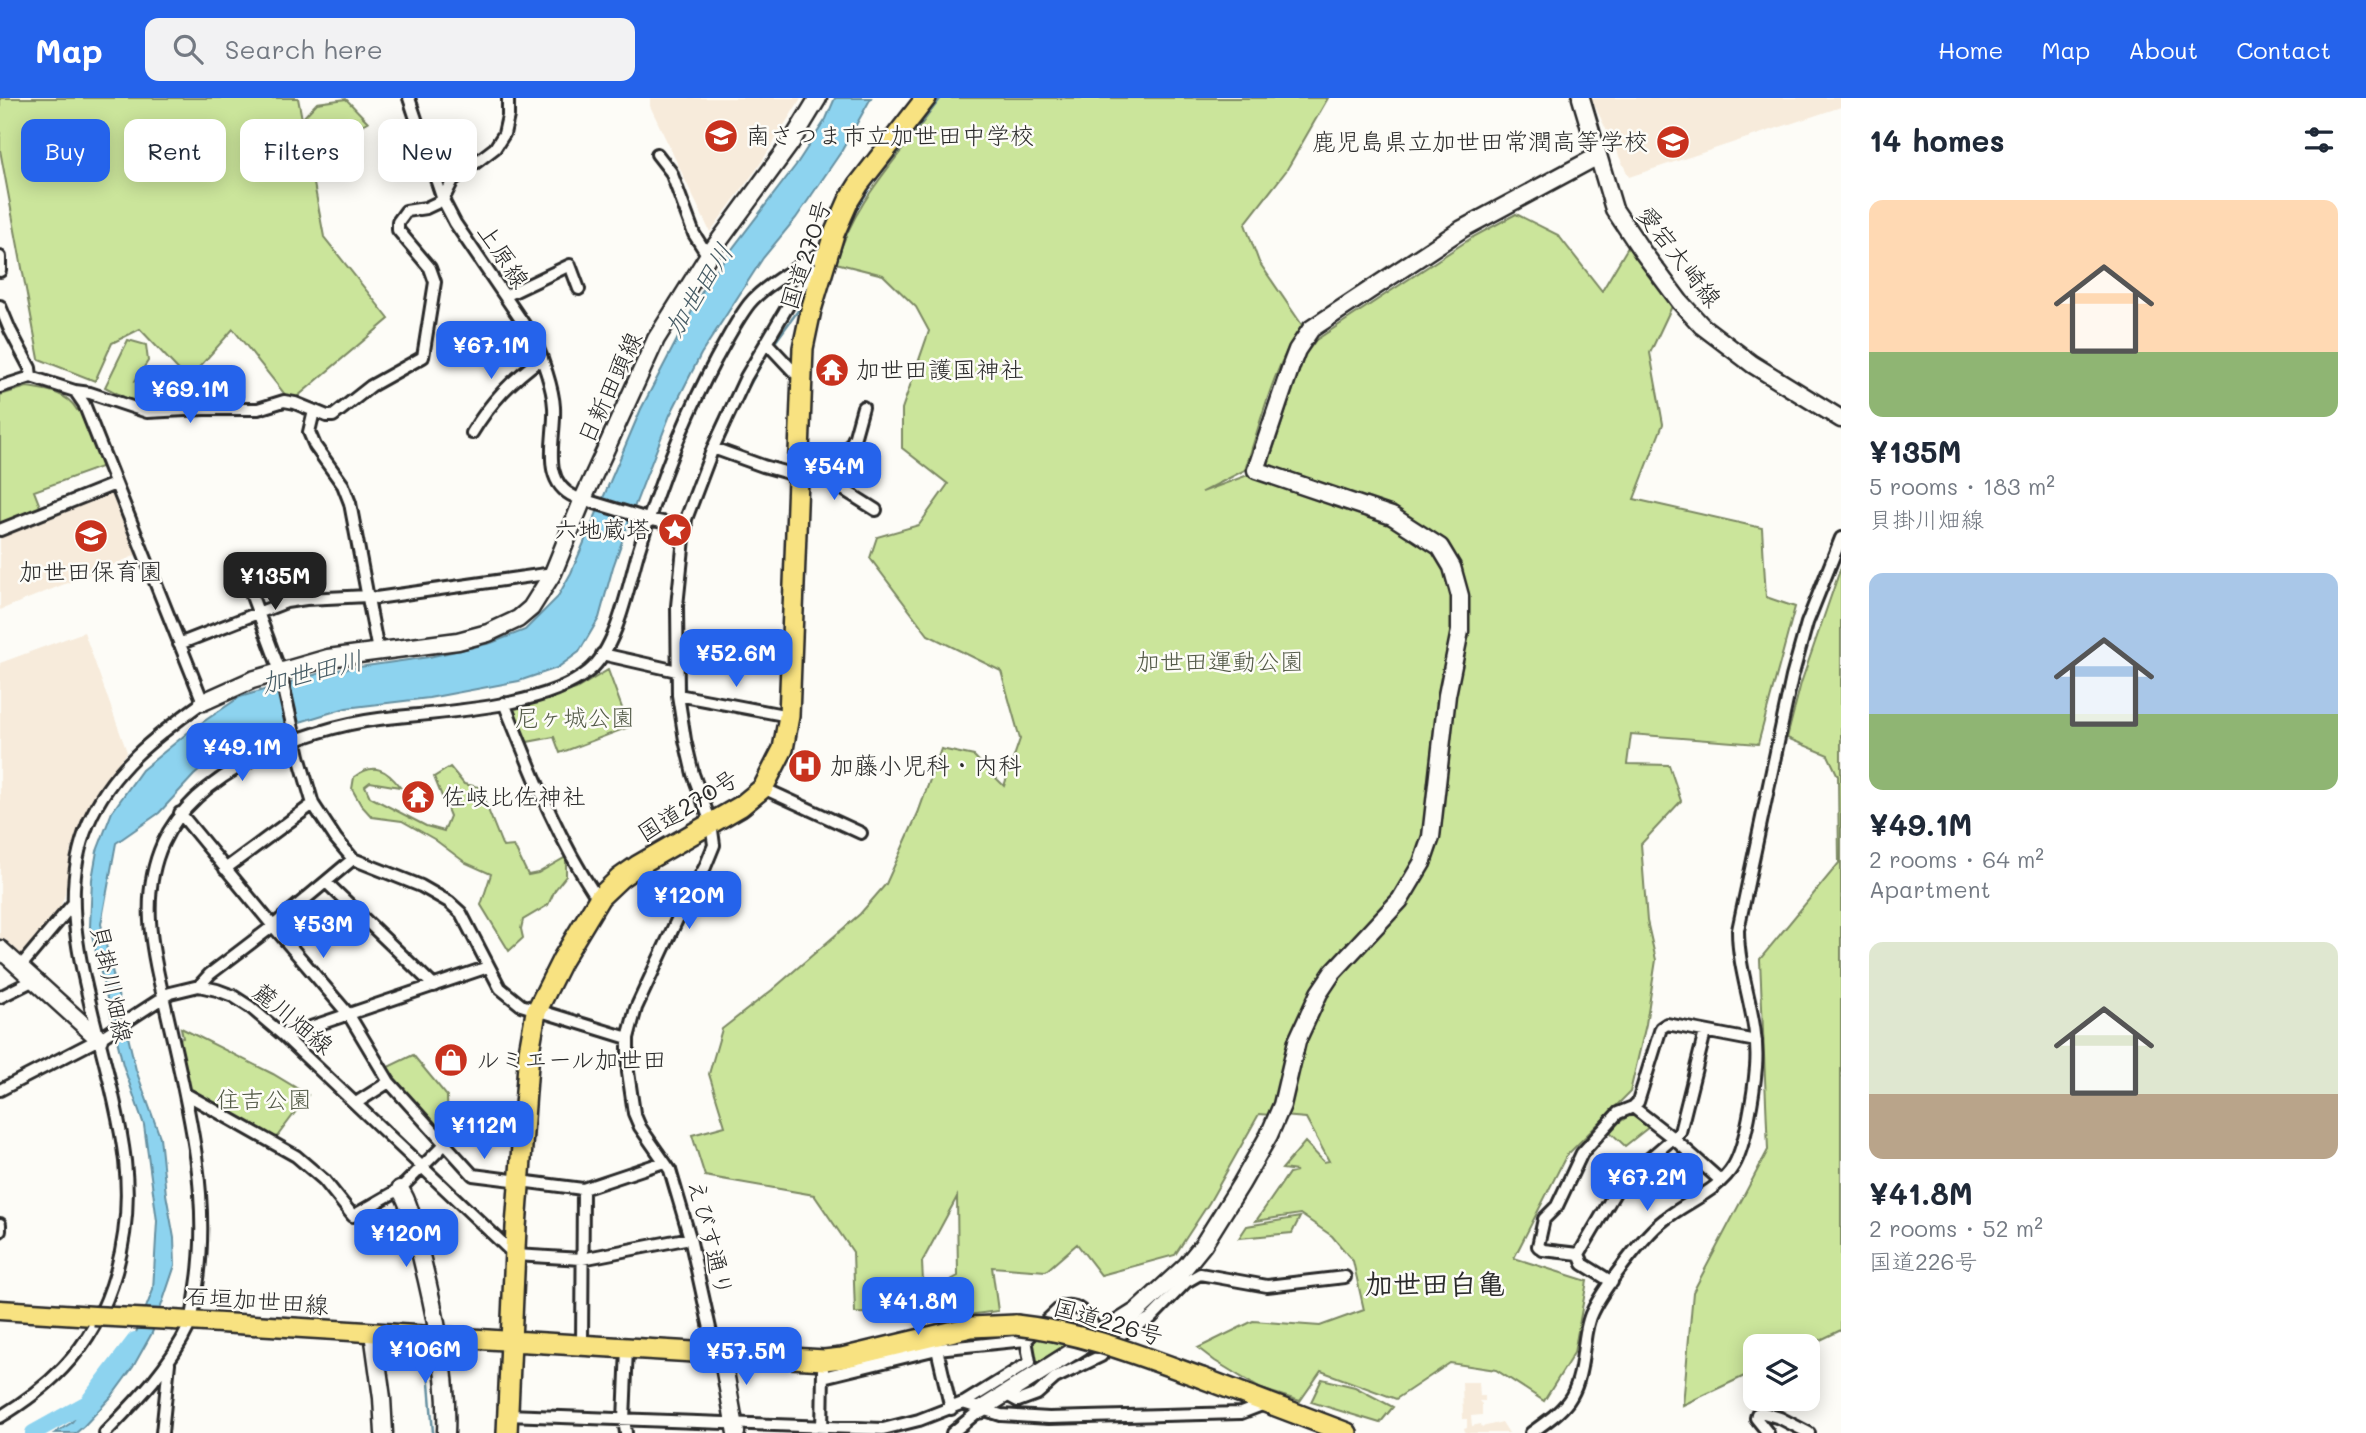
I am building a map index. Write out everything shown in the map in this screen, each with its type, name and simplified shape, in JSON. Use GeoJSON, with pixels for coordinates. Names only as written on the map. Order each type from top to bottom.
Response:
{"type":"FeatureCollection","features":[{"type":"Feature","properties":{"kind":"highway","name":"国道270号"},"geometry":{"type":"LineString","coordinates":[[507,1424],[529,1051],[536,1012],[580,928],[600,897],[637,866],[741,806],[763,788],[783,749],[789,716],[803,348],[811,310],[841,216],[859,184],[926,98]]}},
{"type":"Feature","properties":{"kind":"highway","name":"国道226号"},"geometry":{"type":"LineString","coordinates":[[512,1340],[722,1355],[823,1368],[971,1327],[1021,1332],[1046,1328],[1079,1335],[1347,1433]]}},
{"type":"Feature","properties":{"kind":"main road","name":"石垣加世田線"},"geometry":{"type":"LineString","coordinates":[[0,1310],[512,1340]]}},
{"type":"Feature","properties":{"kind":"street","name":"上原線"},"geometry":{"type":"LineString","coordinates":[[409,98],[443,200],[455,223],[534,339],[542,358],[555,408],[551,453],[554,471],[566,493],[587,497]]}},
{"type":"Feature","properties":{"kind":"street"},"geometry":{"type":"LineString","coordinates":[[0,387],[31,377],[147,412],[258,409],[284,401],[333,416],[371,386],[423,357],[435,282],[430,268],[397,226],[406,211],[426,208],[443,200],[453,180],[495,148],[504,134],[508,98]]}},
{"type":"Feature","properties":{"kind":"street","name":"日新田頭線"},"geometry":{"type":"LineString","coordinates":[[587,497],[646,359],[708,256],[807,120],[818,98]]}},
{"type":"Feature","properties":{"kind":"street","name":"愛宕大崎線"},"geometry":{"type":"LineString","coordinates":[[1581,98],[1614,209],[1642,251],[1688,310],[1702,326],[1752,364],[1841,419]]}},
{"type":"Feature","properties":{"kind":"street"},"geometry":{"type":"LineString","coordinates":[[657,154],[671,172],[694,234],[708,256]]}},
{"type":"Feature","properties":{"kind":"street"},"geometry":{"type":"LineString","coordinates":[[951,1433],[979,1410],[1100,1335],[1155,1296],[1203,1245],[1269,1135],[1282,1105],[1297,1041],[1319,993],[1332,971],[1389,915],[1400,900],[1422,863],[1431,837],[1447,695],[1460,631],[1461,612],[1456,579],[1440,547],[1392,516],[1256,470],[1297,351],[1311,329],[1461,229],[1598,156]]}},
{"type":"Feature","properties":{"kind":"street"},"geometry":{"type":"LineString","coordinates":[[711,823],[690,763],[678,695],[677,607],[686,519],[713,448],[746,377],[813,271],[829,254]]}},
{"type":"Feature","properties":{"kind":"street"},"geometry":{"type":"LineString","coordinates":[[162,1433],[169,1363],[201,1255],[202,1231],[198,1174],[186,1094],[160,998],[149,926],[150,889],[164,839],[180,813],[200,794],[231,771],[295,738],[373,720],[466,710],[503,703],[558,688],[578,679],[593,668],[617,621],[646,518],[691,405],[725,342],[751,302],[780,279],[829,254]]}},
{"type":"Feature","properties":{"kind":"street"},"geometry":{"type":"LineString","coordinates":[[0,257],[0,271]]}},
{"type":"Feature","properties":{"kind":"street"},"geometry":{"type":"LineString","coordinates":[[505,296],[570,265],[579,289]]}},
{"type":"Feature","properties":{"kind":"street"},"geometry":{"type":"LineString","coordinates":[[0,306],[30,368],[31,377]]}},
{"type":"Feature","properties":{"kind":"street"},"geometry":{"type":"LineString","coordinates":[[766,342],[802,377]]}},
{"type":"Feature","properties":{"kind":"street"},"geometry":{"type":"LineString","coordinates":[[472,433],[488,406],[526,369],[542,358]]}},
{"type":"Feature","properties":{"kind":"street"},"geometry":{"type":"LineString","coordinates":[[75,391],[84,404],[203,702]]}},
{"type":"Feature","properties":{"kind":"street"},"geometry":{"type":"LineString","coordinates":[[833,483],[855,436],[863,407]]}},
{"type":"Feature","properties":{"kind":"street"},"geometry":{"type":"LineString","coordinates":[[314,411],[309,432],[347,494],[378,651]]}},
{"type":"Feature","properties":{"kind":"street"},"geometry":{"type":"LineString","coordinates":[[713,448],[763,466],[820,477],[876,510]]}},
{"type":"Feature","properties":{"kind":"street"},"geometry":{"type":"LineString","coordinates":[[0,530],[115,484]]}},
{"type":"Feature","properties":{"kind":"street"},"geometry":{"type":"LineString","coordinates":[[587,497],[646,518],[685,527]]}},
{"type":"Feature","properties":{"kind":"street","name":"貝掛川畑線"},"geometry":{"type":"LineString","coordinates":[[0,1417],[28,1399],[63,1368],[80,1347],[114,1280],[126,1219],[120,1130],[102,1037],[76,947],[72,905],[79,851],[99,801],[134,756],[203,702],[328,658],[458,641],[503,627],[517,619],[531,608],[553,573],[587,497]]}},
{"type":"Feature","properties":{"kind":"street"},"geometry":{"type":"LineString","coordinates":[[1531,1433],[1567,1404],[1577,1388],[1591,1313],[1612,1282],[1660,1222],[1715,1188],[1734,1164],[1741,1147],[1753,1090],[1756,1041],[1740,960],[1738,930],[1792,677],[1807,623],[1841,538]]}},
{"type":"Feature","properties":{"kind":"street"},"geometry":{"type":"LineString","coordinates":[[240,564],[280,673],[313,804],[325,825],[353,859],[421,886],[449,902],[461,913],[500,988],[520,1006],[628,1038]]}},
{"type":"Feature","properties":{"kind":"street"},"geometry":{"type":"LineString","coordinates":[[179,644],[286,602],[368,596],[376,598],[553,573]]}},
{"type":"Feature","properties":{"kind":"street"},"geometry":{"type":"LineString","coordinates":[[602,654],[677,671]]}},
{"type":"Feature","properties":{"kind":"street"},"geometry":{"type":"LineString","coordinates":[[678,695],[789,716]]}},
{"type":"Feature","properties":{"kind":"street"},"geometry":{"type":"LineString","coordinates":[[503,703],[548,812],[572,858],[594,893],[600,897]]}},
{"type":"Feature","properties":{"kind":"street"},"geometry":{"type":"LineString","coordinates":[[763,788],[861,833]]}},
{"type":"Feature","properties":{"kind":"street"},"geometry":{"type":"LineString","coordinates":[[225,869],[313,804]]}},
{"type":"Feature","properties":{"kind":"street"},"geometry":{"type":"LineString","coordinates":[[180,813],[349,1015],[389,1082],[473,1175],[583,1189],[664,1161]]}},
{"type":"Feature","properties":{"kind":"street","name":"えびす通り"},"geometry":{"type":"LineString","coordinates":[[711,823],[714,845],[636,1008],[628,1038],[628,1072],[634,1113],[640,1127],[670,1170],[675,1185],[690,1238],[713,1342],[722,1355]]}},
{"type":"Feature","properties":{"kind":"street"},"geometry":{"type":"LineString","coordinates":[[0,1090],[102,1037],[160,998],[199,985],[353,859]]}},
{"type":"Feature","properties":{"kind":"street"},"geometry":{"type":"LineString","coordinates":[[326,882],[434,986]]}},
{"type":"Feature","properties":{"kind":"street"},"geometry":{"type":"LineString","coordinates":[[20,967],[72,905]]}},
{"type":"Feature","properties":{"kind":"street"},"geometry":{"type":"LineString","coordinates":[[0,949],[102,1037]]}},
{"type":"Feature","properties":{"kind":"street"},"geometry":{"type":"LineString","coordinates":[[284,1036],[488,967]]}},
{"type":"Feature","properties":{"kind":"street"},"geometry":{"type":"LineString","coordinates":[[0,997],[34,979]]}},
{"type":"Feature","properties":{"kind":"street","name":"麓川畑線"},"geometry":{"type":"LineString","coordinates":[[199,985],[233,996],[284,1036],[515,1255]]}},
{"type":"Feature","properties":{"kind":"street"},"geometry":{"type":"LineString","coordinates":[[1579,1254],[1544,1250],[1538,1246],[1545,1219],[1557,1206],[1582,1153],[1618,1112],[1633,1107],[1638,1102],[1661,1028],[1667,1024],[1756,1041]]}},
{"type":"Feature","properties":{"kind":"street"},"geometry":{"type":"LineString","coordinates":[[1579,1254],[1620,1184],[1680,1132],[1705,1032]]}},
{"type":"Feature","properties":{"kind":"street"},"geometry":{"type":"LineString","coordinates":[[356,1103],[389,1082]]}},
{"type":"Feature","properties":{"kind":"street"},"geometry":{"type":"LineString","coordinates":[[186,1094],[296,1156],[324,1180],[353,1216],[400,1189],[445,1144]]}},
{"type":"Feature","properties":{"kind":"street"},"geometry":{"type":"LineString","coordinates":[[1633,1107],[1721,1181]]}},
{"type":"Feature","properties":{"kind":"street"},"geometry":{"type":"LineString","coordinates":[[400,1189],[408,1204],[421,1256],[444,1393],[446,1433]]}},
{"type":"Feature","properties":{"kind":"street"},"geometry":{"type":"LineString","coordinates":[[582,1345],[583,1189]]}},
{"type":"Feature","properties":{"kind":"street"},"geometry":{"type":"LineString","coordinates":[[0,1224],[0,1231]]}},
{"type":"Feature","properties":{"kind":"street"},"geometry":{"type":"LineString","coordinates":[[515,1255],[582,1259],[690,1238]]}},
{"type":"Feature","properties":{"kind":"street"},"geometry":{"type":"LineString","coordinates":[[1579,1254],[1583,1264],[1612,1282]]}},
{"type":"Feature","properties":{"kind":"street"},"geometry":{"type":"LineString","coordinates":[[1005,1394],[1018,1401],[1037,1394],[1055,1378],[1101,1356],[1119,1335],[1151,1318],[1186,1283],[1200,1275],[1267,1286],[1345,1276]]}},
{"type":"Feature","properties":{"kind":"street"},"geometry":{"type":"LineString","coordinates":[[822,1430],[823,1368],[1021,1332],[1068,1305],[1082,1309],[1100,1335]]}},
{"type":"Feature","properties":{"kind":"street"},"geometry":{"type":"LineString","coordinates":[[507,1424],[624,1420],[735,1429],[882,1431],[957,1406],[1030,1362],[1021,1332]]}},
{"type":"Feature","properties":{"kind":"street"},"geometry":{"type":"LineString","coordinates":[[376,1333],[384,1433]]}},
{"type":"Feature","properties":{"kind":"street"},"geometry":{"type":"LineString","coordinates":[[626,1433],[624,1420],[627,1348]]}},
{"type":"Feature","properties":{"kind":"street"},"geometry":{"type":"LineString","coordinates":[[937,1349],[957,1406]]}},
{"type":"Feature","properties":{"kind":"street"},"geometry":{"type":"LineString","coordinates":[[722,1355],[735,1429]]}},
{"type":"Feature","properties":{"kind":"street"},"geometry":{"type":"LineString","coordinates":[[105,1433],[169,1363]]}},
{"type":"Feature","properties":{"kind":"street"},"geometry":{"type":"LineString","coordinates":[[957,1406],[1001,1415],[1049,1418],[1241,1413],[1266,1403]]}},
{"type":"Feature","properties":{"kind":"street"},"geometry":{"type":"LineString","coordinates":[[1768,1433],[1756,1418],[1761,1412],[1780,1418],[1809,1433]]}},
{"type":"Feature","properties":{"kind":"shaded area","name":"南さつま市立加世田中学校"},"geometry":{"type":"Polygon","coordinates":[[[650,98],[801,98],[759,166],[710,232],[650,106],[650,98]]]}},
{"type":"Feature","properties":{"kind":"shaded area","name":"鹿児島県立加世田常潤高等学校"},"geometry":{"type":"Polygon","coordinates":[[[1591,98],[1841,98],[1841,107],[1629,177],[1591,98]]]}},
{"type":"Feature","properties":{"kind":"shaded area"},"geometry":{"type":"Polygon","coordinates":[[[109,493],[114,494],[137,555],[0,610],[0,535],[109,493]]]}},
{"type":"Feature","properties":{"kind":"shaded area"},"geometry":{"type":"Polygon","coordinates":[[[84,632],[127,752],[105,780],[81,824],[71,849],[65,894],[60,908],[21,956],[15,955],[0,942],[0,663],[84,632]]]}},
{"type":"Feature","properties":{"kind":"shaded area"},"geometry":{"type":"Polygon","coordinates":[[[1462,1382],[1479,1382],[1480,1396],[1485,1396],[1485,1401],[1479,1401],[1482,1404],[1482,1415],[1471,1416],[1472,1426],[1481,1424],[1482,1427],[1502,1422],[1509,1433],[1466,1433],[1462,1382]]]}},
{"type":"Feature","properties":{"kind":"green space"},"geometry":{"type":"Polygon","coordinates":[[[0,98],[298,98],[302,119],[240,119],[240,182],[314,182],[324,237],[389,319],[291,402],[233,329],[188,380],[140,329],[112,343],[95,381],[39,359],[0,150],[0,98]]]}},
{"type":"Feature","properties":{"kind":"green space","name":"加世田運動公園"},"geometry":{"type":"Polygon","coordinates":[[[940,98],[1328,98],[1286,171],[1245,224],[1259,262],[1302,325],[1275,377],[1245,470],[1202,492],[1267,468],[1304,356],[1316,340],[1473,237],[1516,214],[1558,235],[1602,291],[1631,242],[1674,302],[1650,353],[1663,424],[1634,499],[1762,528],[1766,597],[1795,607],[1758,744],[1631,734],[1627,764],[1669,765],[1681,801],[1641,844],[1647,921],[1656,960],[1646,1024],[1630,1092],[1566,1156],[1514,1258],[1587,1281],[1574,1353],[1544,1401],[1496,1370],[1450,1363],[1396,1399],[1321,1371],[1300,1401],[1261,1389],[1198,1348],[1253,1321],[1320,1326],[1364,1310],[1353,1261],[1332,1236],[1300,1214],[1256,1221],[1289,1173],[1297,1171],[1282,1169],[1305,1142],[1324,1162],[1329,1161],[1306,1118],[1259,1114],[1209,1203],[1175,1255],[1101,1275],[1077,1244],[1046,1271],[992,1267],[998,1311],[952,1317],[949,1281],[958,1276],[957,1197],[922,1262],[924,1301],[920,1314],[855,1313],[853,1252],[814,1195],[705,1176],[692,1135],[725,1126],[709,1074],[722,1029],[860,914],[886,884],[918,813],[941,749],[974,756],[1004,786],[1020,739],[1001,671],[928,635],[870,558],[877,537],[919,525],[948,484],[902,448],[902,409],[929,331],[916,307],[883,275],[836,263],[855,217],[868,196],[940,98]]]}},
{"type":"Feature","properties":{"kind":"green space"},"geometry":{"type":"Polygon","coordinates":[[[346,99],[368,122],[364,124],[364,119],[302,119],[317,103],[346,99]]]}},
{"type":"Feature","properties":{"kind":"green space"},"geometry":{"type":"Polygon","coordinates":[[[128,340],[146,345],[148,361],[135,381],[161,403],[137,404],[105,387],[128,340]]]}},
{"type":"Feature","properties":{"kind":"green space"},"geometry":{"type":"Polygon","coordinates":[[[27,387],[55,393],[68,399],[77,410],[81,409],[104,466],[34,491],[41,509],[0,525],[0,395],[27,387]]]}},
{"type":"Feature","properties":{"kind":"green space"},"geometry":{"type":"Polygon","coordinates":[[[1841,567],[1841,1330],[1820,1340],[1820,1334],[1743,1334],[1743,1377],[1683,1405],[1693,1292],[1768,1150],[1760,959],[1839,863],[1838,776],[1828,755],[1787,738],[1801,683],[1841,567]]]}},
{"type":"Feature","properties":{"kind":"green space","name":"尼ヶ城公園"},"geometry":{"type":"Polygon","coordinates":[[[608,670],[629,727],[560,753],[554,737],[527,742],[512,706],[576,689],[608,670]]]}},
{"type":"Feature","properties":{"kind":"green space"},"geometry":{"type":"Polygon","coordinates":[[[450,767],[464,784],[479,787],[503,847],[514,846],[528,875],[538,873],[566,857],[566,876],[548,905],[523,920],[523,938],[509,951],[481,905],[491,874],[466,863],[434,839],[402,821],[372,817],[352,789],[354,777],[361,772],[374,769],[385,772],[400,787],[370,782],[365,786],[370,797],[426,826],[444,831],[450,816],[434,777],[450,767]]]}},
{"type":"Feature","properties":{"kind":"green space","name":"住吉公園"},"geometry":{"type":"Polygon","coordinates":[[[181,1028],[273,1074],[308,1095],[276,1138],[190,1090],[177,1039],[183,1038],[181,1028]]]}},
{"type":"Feature","properties":{"kind":"green space"},"geometry":{"type":"Polygon","coordinates":[[[413,1055],[447,1096],[448,1131],[443,1134],[386,1068],[413,1055]]]}},
{"type":"Feature","properties":{"kind":"green space"},"geometry":{"type":"Polygon","coordinates":[[[1633,1113],[1649,1127],[1625,1146],[1608,1130],[1633,1113]]]}},
{"type":"Feature","properties":{"kind":"green space"},"geometry":{"type":"Polygon","coordinates":[[[1300,1217],[1292,1233],[1239,1238],[1247,1226],[1300,1217]]]}},
{"type":"Feature","properties":{"kind":"green space"},"geometry":{"type":"Polygon","coordinates":[[[1039,1337],[1068,1343],[1037,1363],[1032,1344],[1039,1337]]]}},
{"type":"Feature","properties":{"kind":"green space"},"geometry":{"type":"Polygon","coordinates":[[[1322,1379],[1355,1387],[1393,1407],[1380,1423],[1311,1402],[1322,1379]]]}},
{"type":"Feature","properties":{"kind":"water"},"geometry":{"type":"Polygon","coordinates":[[[835,98],[871,98],[841,152],[796,218],[763,258],[701,354],[670,415],[635,505],[613,567],[599,618],[579,652],[557,668],[519,681],[429,698],[346,708],[270,731],[225,749],[194,775],[159,813],[116,843],[101,924],[136,1070],[160,1137],[174,1238],[175,1265],[152,1333],[133,1367],[111,1397],[76,1433],[55,1433],[71,1423],[116,1369],[135,1335],[153,1290],[157,1221],[144,1125],[123,1065],[90,927],[92,879],[97,851],[112,812],[142,770],[191,730],[240,697],[324,672],[429,657],[491,643],[525,630],[557,598],[571,573],[641,409],[707,282],[796,165],[826,119],[835,98]]]}},
{"type":"Feature","properties":{"kind":"waterway"},"geometry":{"type":"LineString","coordinates":[[853,215],[872,184],[941,98]]}},
{"type":"Feature","properties":{"kind":"waterway"},"geometry":{"type":"LineString","coordinates":[[776,341],[805,301]]}},
{"type":"Feature","properties":{"kind":"waterway"},"geometry":{"type":"LineString","coordinates":[[743,397],[767,354]]}},
{"type":"Feature","properties":{"kind":"waterway"},"geometry":{"type":"LineString","coordinates":[[722,444],[740,403]]}},
{"type":"Feature","properties":{"kind":"waterway"},"geometry":{"type":"LineString","coordinates":[[708,476],[716,457]]}},
{"type":"Feature","properties":{"kind":"waterway"},"geometry":{"type":"LineString","coordinates":[[683,644],[685,689]]}},
{"type":"Feature","properties":{"kind":"waterway"},"geometry":{"type":"LineString","coordinates":[[686,705],[693,753]]}},
{"type":"Feature","properties":{"kind":"waterway"},"geometry":{"type":"LineString","coordinates":[[696,763],[708,800]]}},
{"type":"Feature","properties":{"kind":"waterway"},"geometry":{"type":"LineString","coordinates":[[651,988],[710,868]]}},
{"type":"Feature","properties":{"kind":"waterway"},"geometry":{"type":"LineString","coordinates":[[633,1057],[634,1081]]}},
{"type":"Feature","properties":{"kind":"waterway"},"geometry":{"type":"LineString","coordinates":[[638,1105],[640,1115],[648,1128]]}},
{"type":"Feature","properties":{"kind":"waterway","name":"加世田川"},"geometry":{"type":"LineString","coordinates":[[33,1433],[87,1403],[135,1340]]}},
{"type":"Feature","properties":{"kind":"waterway"},"geometry":{"type":"LineString","coordinates":[[424,1348],[433,1433]]}},
{"type":"Feature","properties":{"kind":"place","name":"南さつま市立加世田中学校"},"geometry":{"type":"Point","coordinates":[721,136]}},
{"type":"Feature","properties":{"kind":"place","name":"鹿児島県立加世田常潤高等学校"},"geometry":{"type":"Point","coordinates":[1673,142]}},
{"type":"Feature","properties":{"kind":"place","name":"加世田護国神社"},"geometry":{"type":"Point","coordinates":[832,370]}},
{"type":"Feature","properties":{"kind":"place","name":"六地蔵塔"},"geometry":{"type":"Point","coordinates":[675,530]}},
{"type":"Feature","properties":{"kind":"place","name":"加世田保育園"},"geometry":{"type":"Point","coordinates":[91,536]}},
{"type":"Feature","properties":{"kind":"place","name":"加藤小児科・内科"},"geometry":{"type":"Point","coordinates":[805,766]}},
{"type":"Feature","properties":{"kind":"place","name":"佐岐比佐神社"},"geometry":{"type":"Point","coordinates":[418,797]}},
{"type":"Feature","properties":{"kind":"place","name":"ルミエール加世田"},"geometry":{"type":"Point","coordinates":[451,1060]}},
{"type":"Feature","properties":{"kind":"district","name":"加世田白亀"},"geometry":{"type":"Point","coordinates":[1435,1284]}}]}
